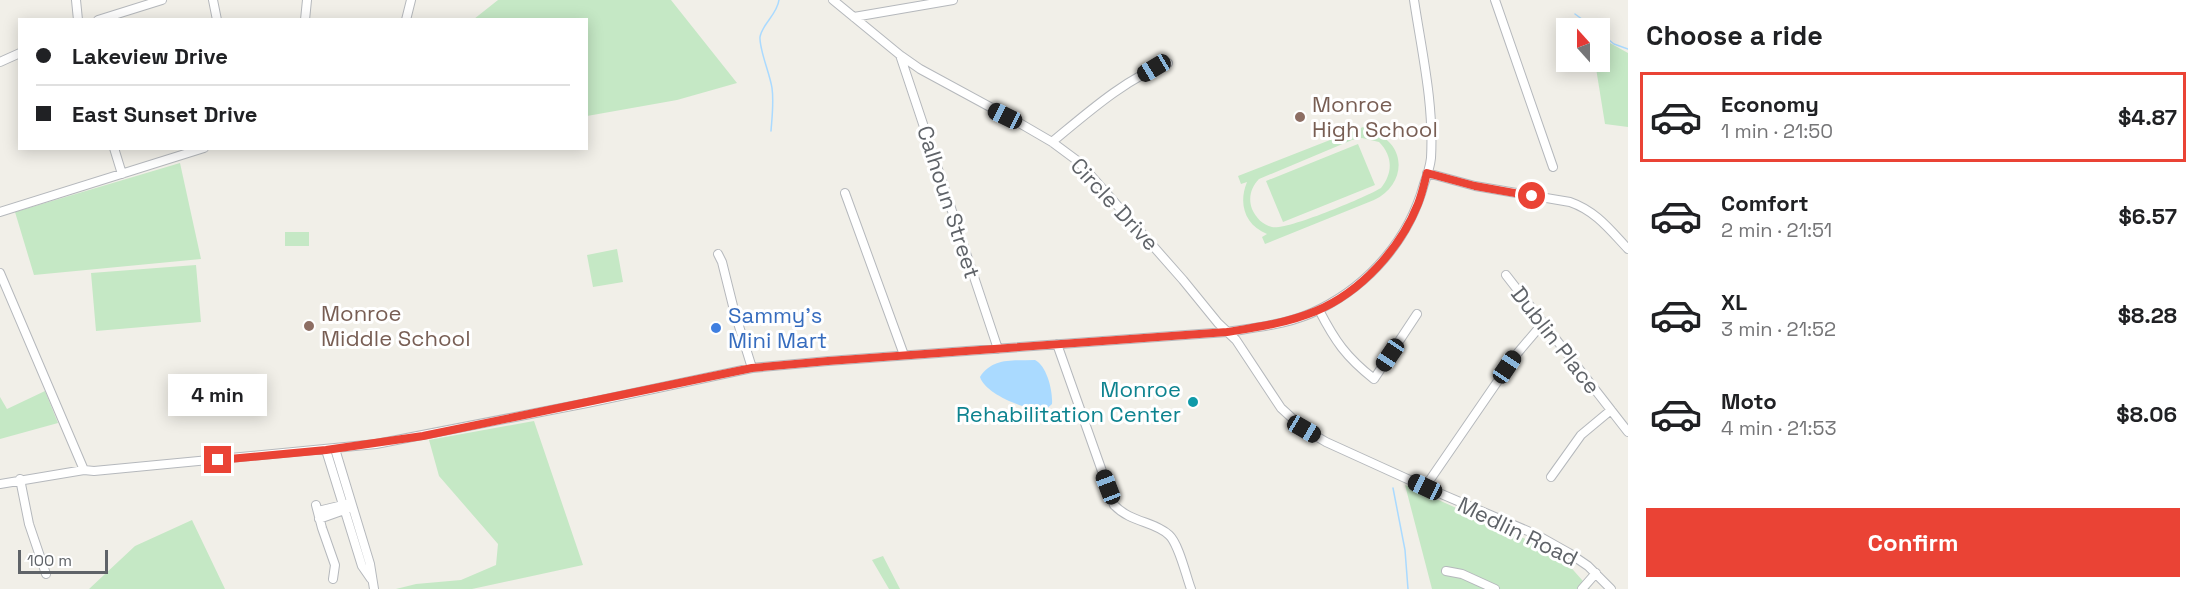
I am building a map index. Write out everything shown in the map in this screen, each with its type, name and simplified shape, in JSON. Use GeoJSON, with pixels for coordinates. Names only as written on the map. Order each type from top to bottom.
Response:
{"type":"FeatureCollection","features":[{"type":"Feature","properties":{"kind":"street"},"geometry":{"type":"LineString","coordinates":[[76,0],[78,18]]}},
{"type":"Feature","properties":{"kind":"street"},"geometry":{"type":"LineString","coordinates":[[103,18],[144,3],[162,0]]}},
{"type":"Feature","properties":{"kind":"street"},"geometry":{"type":"LineString","coordinates":[[213,0],[217,18]]}},
{"type":"Feature","properties":{"kind":"street"},"geometry":{"type":"LineString","coordinates":[[305,18],[307,0]]}},
{"type":"Feature","properties":{"kind":"street"},"geometry":{"type":"LineString","coordinates":[[406,18],[411,0]]}},
{"type":"Feature","properties":{"kind":"street","name":"Circle Drive"},"geometry":{"type":"LineString","coordinates":[[833,0],[900,55],[1052,142],[1079,162],[1227,332]]}},
{"type":"Feature","properties":{"kind":"street"},"geometry":{"type":"LineString","coordinates":[[854,17],[953,0]]}},
{"type":"Feature","properties":{"kind":"street"},"geometry":{"type":"LineString","coordinates":[[0,484],[84,470],[94,471],[326,450],[423,436],[752,368],[1227,332],[1284,322],[1319,310],[1357,286],[1386,257],[1413,217],[1431,161],[1431,116],[1427,73],[1414,0]]}},
{"type":"Feature","properties":{"kind":"street"},"geometry":{"type":"LineString","coordinates":[[1495,0],[1553,167]]}},
{"type":"Feature","properties":{"kind":"street"},"geometry":{"type":"LineString","coordinates":[[0,62],[18,54]]}},
{"type":"Feature","properties":{"kind":"street","name":"Calhoun Street"},"geometry":{"type":"LineString","coordinates":[[900,55],[998,349]]}},
{"type":"Feature","properties":{"kind":"street"},"geometry":{"type":"LineString","coordinates":[[1052,142],[1138,77],[1168,63]]}},
{"type":"Feature","properties":{"kind":"street"},"geometry":{"type":"LineString","coordinates":[[115,150],[122,174]]}},
{"type":"Feature","properties":{"kind":"street"},"geometry":{"type":"LineString","coordinates":[[0,212],[198,150]]}},
{"type":"Feature","properties":{"kind":"street"},"geometry":{"type":"LineString","coordinates":[[1427,173],[1475,186],[1569,202],[1582,207],[1602,221],[1628,249]]}},
{"type":"Feature","properties":{"kind":"street"},"geometry":{"type":"LineString","coordinates":[[844,193],[904,356]]}},
{"type":"Feature","properties":{"kind":"street"},"geometry":{"type":"LineString","coordinates":[[718,254],[752,368]]}},
{"type":"Feature","properties":{"kind":"street"},"geometry":{"type":"LineString","coordinates":[[0,273],[84,470]]}},
{"type":"Feature","properties":{"kind":"street","name":"Dublin Place"},"geometry":{"type":"LineString","coordinates":[[1506,275],[1628,432]]}},
{"type":"Feature","properties":{"kind":"street"},"geometry":{"type":"LineString","coordinates":[[1319,310],[1341,348],[1355,364],[1374,379],[1417,314]]}},
{"type":"Feature","properties":{"kind":"street"},"geometry":{"type":"LineString","coordinates":[[1425,487],[1515,356],[1543,323]]}},
{"type":"Feature","properties":{"kind":"street","name":"Medlin Road"},"geometry":{"type":"LineString","coordinates":[[1227,332],[1236,340],[1281,408],[1304,429],[1326,442],[1537,535],[1569,552],[1596,573],[1611,589]]}},
{"type":"Feature","properties":{"kind":"street"},"geometry":{"type":"LineString","coordinates":[[1056,344],[1114,505],[1130,518],[1169,535],[1191,589]]}},
{"type":"Feature","properties":{"kind":"street"},"geometry":{"type":"LineString","coordinates":[[1551,477],[1581,435],[1611,410]]}},
{"type":"Feature","properties":{"kind":"street"},"geometry":{"type":"LineString","coordinates":[[335,449],[370,564],[374,589]]}},
{"type":"Feature","properties":{"kind":"street"},"geometry":{"type":"LineString","coordinates":[[326,450],[362,566],[372,580]]}},
{"type":"Feature","properties":{"kind":"street"},"geometry":{"type":"LineString","coordinates":[[20,479],[29,524],[46,574]]}},
{"type":"Feature","properties":{"kind":"street"},"geometry":{"type":"LineString","coordinates":[[333,579],[335,565],[318,512],[344,508],[352,504]]}},
{"type":"Feature","properties":{"kind":"street"},"geometry":{"type":"LineString","coordinates":[[1446,571],[1462,574],[1495,589]]}},
{"type":"Feature","properties":{"kind":"street"},"geometry":{"type":"LineString","coordinates":[[1582,589],[1596,573]]}},
{"type":"Feature","properties":{"kind":"green space"},"geometry":{"type":"Polygon","coordinates":[[[498,0],[671,0],[737,83],[677,100],[588,116],[588,18],[475,18],[498,0]]]}},
{"type":"Feature","properties":{"kind":"green space"},"geometry":{"type":"Polygon","coordinates":[[[1610,43],[1628,53],[1628,127],[1605,124],[1597,72],[1610,72],[1610,43]]]}},
{"type":"Feature","properties":{"kind":"green space"},"geometry":{"type":"Polygon","coordinates":[[[1376,122],[1378,129],[1373,132],[1392,146],[1399,165],[1392,185],[1374,200],[1265,244],[1262,237],[1267,234],[1253,225],[1245,213],[1243,198],[1247,182],[1241,184],[1238,176],[1376,122]],[[1362,138],[1352,140],[1259,179],[1250,197],[1254,212],[1266,225],[1280,227],[1326,212],[1381,188],[1388,176],[1390,165],[1387,153],[1379,142],[1362,138]]]}},
{"type":"Feature","properties":{"kind":"green space"},"geometry":{"type":"Polygon","coordinates":[[[1358,144],[1375,185],[1283,222],[1266,181],[1358,144]]]}},
{"type":"Feature","properties":{"kind":"green space"},"geometry":{"type":"Polygon","coordinates":[[[180,163],[201,259],[34,275],[15,212],[180,163]]]}},
{"type":"Feature","properties":{"kind":"green space"},"geometry":{"type":"Polygon","coordinates":[[[285,232],[309,232],[309,246],[285,246],[285,232]]]}},
{"type":"Feature","properties":{"kind":"green space"},"geometry":{"type":"Polygon","coordinates":[[[617,249],[623,282],[593,287],[587,255],[617,249]]]}},
{"type":"Feature","properties":{"kind":"green space"},"geometry":{"type":"Polygon","coordinates":[[[196,265],[201,322],[96,331],[91,273],[196,265]]]}},
{"type":"Feature","properties":{"kind":"green space"},"geometry":{"type":"Polygon","coordinates":[[[45,391],[58,423],[0,439],[0,397],[7,409],[45,391]]]}},
{"type":"Feature","properties":{"kind":"green space"},"geometry":{"type":"Polygon","coordinates":[[[534,421],[583,565],[472,589],[396,589],[416,584],[461,580],[496,565],[498,544],[439,476],[429,440],[534,421]]]}},
{"type":"Feature","properties":{"kind":"green space"},"geometry":{"type":"Polygon","coordinates":[[[1405,485],[1559,554],[1590,589],[1432,589],[1405,485]]]}},
{"type":"Feature","properties":{"kind":"green space"},"geometry":{"type":"Polygon","coordinates":[[[192,520],[225,589],[89,589],[135,546],[192,520]]]}},
{"type":"Feature","properties":{"kind":"green space"},"geometry":{"type":"Polygon","coordinates":[[[883,556],[900,589],[889,589],[872,560],[883,556]]]}},
{"type":"Feature","properties":{"kind":"water"},"geometry":{"type":"Polygon","coordinates":[[[1035,360],[1046,373],[1051,392],[1052,404],[1044,411],[1007,400],[990,390],[980,377],[997,363],[1035,360]]]}},
{"type":"Feature","properties":{"kind":"waterway"},"geometry":{"type":"LineString","coordinates":[[771,131],[772,88],[760,37],[779,0]]}},
{"type":"Feature","properties":{"kind":"waterway"},"geometry":{"type":"LineString","coordinates":[[1575,14],[1580,18]]}},
{"type":"Feature","properties":{"kind":"waterway"},"geometry":{"type":"LineString","coordinates":[[1610,41],[1628,49]]}},
{"type":"Feature","properties":{"kind":"waterway"},"geometry":{"type":"LineString","coordinates":[[1393,488],[1405,550],[1408,589]]}},
{"type":"Feature","properties":{"kind":"place","name":"Monroe High School"},"geometry":{"type":"Point","coordinates":[1300,117]}},
{"type":"Feature","properties":{"kind":"place","name":"Monroe Middle School"},"geometry":{"type":"Point","coordinates":[309,326]}},
{"type":"Feature","properties":{"kind":"place","name":"Sammy's Mini Mart"},"geometry":{"type":"Point","coordinates":[716,328]}},
{"type":"Feature","properties":{"kind":"place","name":"Monroe Rehabilitation Center"},"geometry":{"type":"Point","coordinates":[1193,402]}},
{"type":"Feature","properties":{"kind":"route"},"geometry":{"type":"LineString","coordinates":[[218,460],[326,450],[423,436],[752,368],[1227,332],[1284,322],[1319,310],[1357,286],[1374,271],[1413,217],[1427,173],[1475,186],[1532,196]]}}]}
